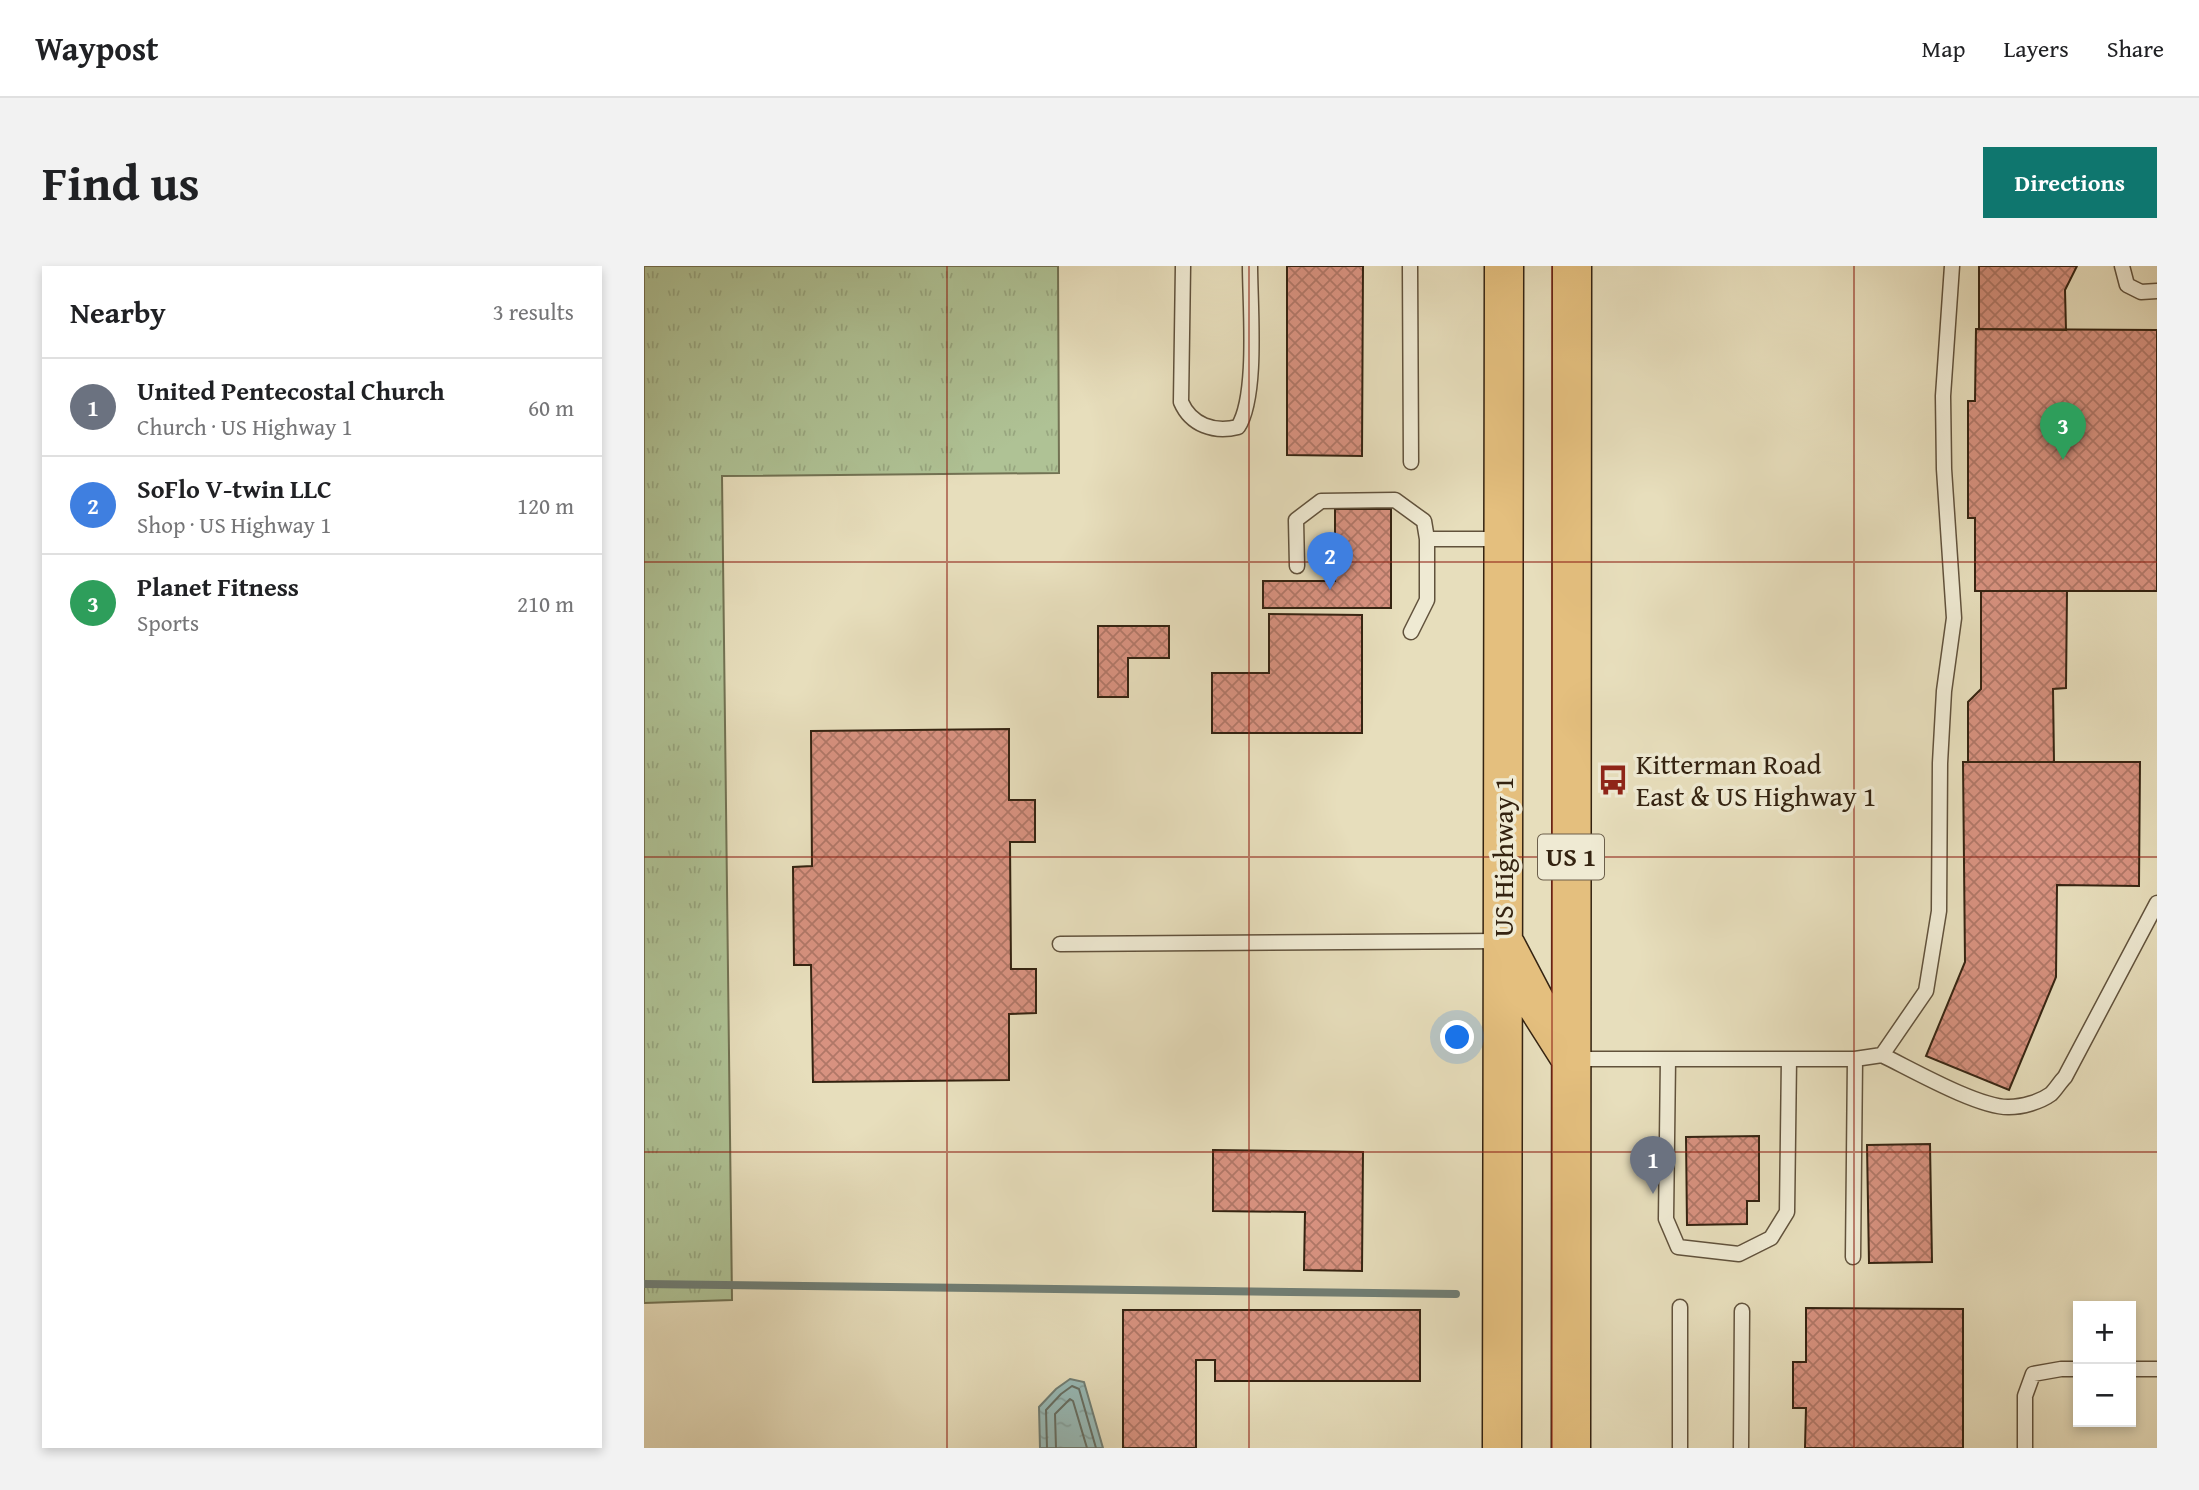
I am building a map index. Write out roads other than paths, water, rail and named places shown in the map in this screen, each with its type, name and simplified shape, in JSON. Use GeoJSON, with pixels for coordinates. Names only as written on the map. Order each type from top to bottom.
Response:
{"type":"FeatureCollection","features":[{"type":"Feature","properties":{"kind":"main road","name":"US Highway 1"},"geometry":{"type":"LineString","coordinates":[[1502,1448],[1504,266]]}},
{"type":"Feature","properties":{"kind":"main road","name":"US 1"},"geometry":{"type":"LineString","coordinates":[[1571,1448],[1572,266]]}},
{"type":"Feature","properties":{"kind":"main road"},"geometry":{"type":"LineString","coordinates":[[1503,941],[1538,1007],[1571,1059]]}},
{"type":"Feature","properties":{"kind":"lane"},"geometry":{"type":"LineString","coordinates":[[1183,266],[1181,402],[1187,415],[1198,423],[1226,430],[1238,427],[1244,418],[1248,399],[1250,266]]}},
{"type":"Feature","properties":{"kind":"lane"},"geometry":{"type":"LineString","coordinates":[[1410,266],[1411,462]]}},
{"type":"Feature","properties":{"kind":"lane"},"geometry":{"type":"LineString","coordinates":[[1882,1055],[1926,991],[1939,911],[1944,691],[1954,618],[1944,469],[1943,396],[1952,266]]}},
{"type":"Feature","properties":{"kind":"lane"},"geometry":{"type":"LineString","coordinates":[[2122,266],[2127,285],[2141,292],[2157,291]]}},
{"type":"Feature","properties":{"kind":"lane"},"geometry":{"type":"LineString","coordinates":[[1297,566],[1296,520],[1321,501],[1395,500],[1424,522],[1427,539],[1427,600],[1411,632]]}},
{"type":"Feature","properties":{"kind":"lane"},"geometry":{"type":"LineString","coordinates":[[1427,539],[1503,539]]}},
{"type":"Feature","properties":{"kind":"lane"},"geometry":{"type":"LineString","coordinates":[[1571,1059],[1855,1059],[1882,1055],[1951,1089],[1987,1103],[2007,1107],[2029,1103],[2050,1094],[2065,1077],[2157,903]]}},
{"type":"Feature","properties":{"kind":"lane"},"geometry":{"type":"LineString","coordinates":[[1060,944],[1503,941]]}},
{"type":"Feature","properties":{"kind":"lane"},"geometry":{"type":"LineString","coordinates":[[1668,1059],[1666,1219],[1678,1247],[1739,1254],[1771,1238],[1787,1212],[1789,1059]]}},
{"type":"Feature","properties":{"kind":"lane"},"geometry":{"type":"LineString","coordinates":[[1853,1257],[1855,1059]]}},
{"type":"Feature","properties":{"kind":"lane"},"geometry":{"type":"LineString","coordinates":[[1680,1307],[1680,1448]]}},
{"type":"Feature","properties":{"kind":"lane"},"geometry":{"type":"LineString","coordinates":[[1741,1448],[1742,1311]]}},
{"type":"Feature","properties":{"kind":"lane"},"geometry":{"type":"LineString","coordinates":[[2025,1448],[2025,1396],[2033,1374],[2073,1369]]}},
{"type":"Feature","properties":{"kind":"lane"},"geometry":{"type":"LineString","coordinates":[[2136,1369],[2157,1369]]}},
{"type":"Feature","properties":{"kind":"water"},"geometry":{"type":"Polygon","coordinates":[[[1070,1379],[1084,1382],[1103,1448],[1040,1448],[1039,1407],[1070,1379]]]}},
{"type":"Feature","properties":{"kind":"waterway"},"geometry":{"type":"LineString","coordinates":[[644,1284],[1456,1294]]}},
{"type":"Feature","properties":{"kind":"place","name":"Planet Fitness"},"geometry":{"type":"Point","coordinates":[2063,460]}},
{"type":"Feature","properties":{"kind":"place","name":"SoFlo V-twin LLC"},"geometry":{"type":"Point","coordinates":[1330,590]}},
{"type":"Feature","properties":{"kind":"place","name":"Kitterman Road East & US Highway 1"},"geometry":{"type":"Point","coordinates":[1613,780]}},
{"type":"Feature","properties":{"kind":"place","name":"United Pentecostal Church"},"geometry":{"type":"Point","coordinates":[1653,1194]}}]}
